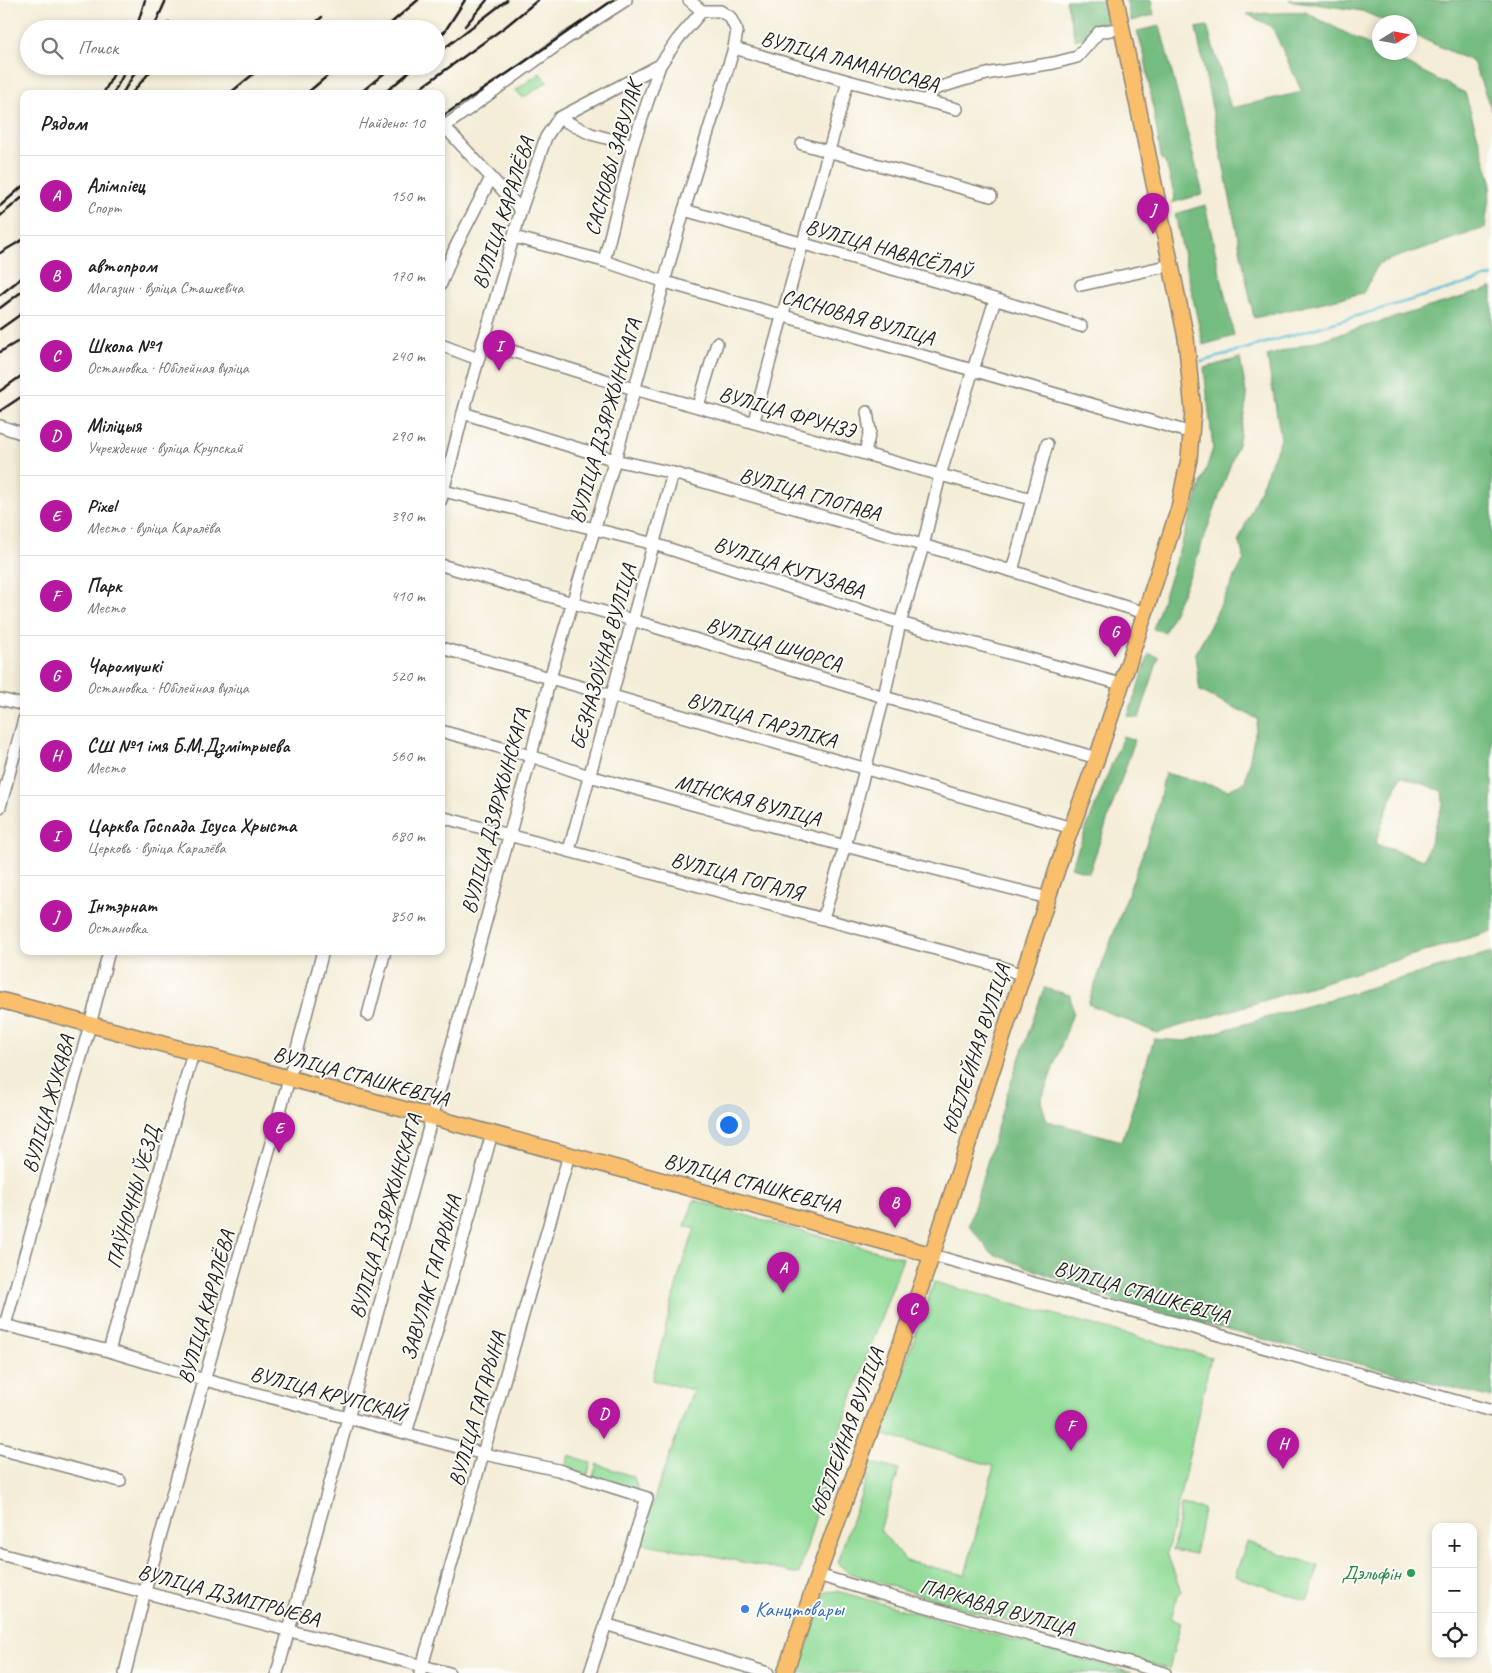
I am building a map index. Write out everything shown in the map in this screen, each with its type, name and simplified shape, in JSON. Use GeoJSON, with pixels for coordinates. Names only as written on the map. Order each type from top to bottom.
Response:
{"type":"FeatureCollection","features":[{"type":"Feature","properties":{"kind":"main road","name":"ЮБІЛЕЙНАЯ ВУЛІЦА"},"geometry":{"type":"LineString","coordinates":[[785,1673],[932,1255],[1022,975],[1145,612],[1178,508],[1189,458],[1193,411],[1186,338],[1116,0]]}},
{"type":"Feature","properties":{"kind":"main road","name":"ВУЛІЦА СТАШКЕВІЧА"},"geometry":{"type":"LineString","coordinates":[[0,1000],[432,1116],[932,1255]]}},
{"type":"Feature","properties":{"kind":"street"},"geometry":{"type":"LineString","coordinates":[[445,126],[564,40],[626,0]]}},
{"type":"Feature","properties":{"kind":"street"},"geometry":{"type":"LineString","coordinates":[[689,0],[702,10],[720,12],[730,17],[737,31],[734,48]]}},
{"type":"Feature","properties":{"kind":"street","name":"ВУЛІЦА КАРАЛЁВА"},"geometry":{"type":"LineString","coordinates":[[445,484],[463,413],[521,210],[546,137],[559,118],[660,64],[702,10]]}},
{"type":"Feature","properties":{"kind":"street"},"geometry":{"type":"LineString","coordinates":[[925,101],[935,89],[960,81],[991,73],[1054,63],[1077,57],[1100,32],[1122,28]]}},
{"type":"Feature","properties":{"kind":"street","name":"ВУЛІЦА ЛАМАНОСАВА"},"geometry":{"type":"LineString","coordinates":[[734,48],[848,81],[957,109]]}},
{"type":"Feature","properties":{"kind":"street","name":"ВУЛІЦА ДЗЯРЖЫНСКАГА"},"geometry":{"type":"LineString","coordinates":[[277,1673],[531,756],[550,678],[665,282],[684,210],[734,48]]}},
{"type":"Feature","properties":{"kind":"street","name":"САСНОВЫ ЗАВУЛАК"},"geometry":{"type":"LineString","coordinates":[[604,261],[633,145],[660,64]]}},
{"type":"Feature","properties":{"kind":"street"},"geometry":{"type":"LineString","coordinates":[[754,421],[781,315],[848,81]]}},
{"type":"Feature","properties":{"kind":"street"},"geometry":{"type":"LineString","coordinates":[[559,118],[591,134],[633,145]]}},
{"type":"Feature","properties":{"kind":"street"},"geometry":{"type":"LineString","coordinates":[[445,129],[521,210]]}},
{"type":"Feature","properties":{"kind":"street"},"geometry":{"type":"LineString","coordinates":[[802,144],[991,196]]}},
{"type":"Feature","properties":{"kind":"street"},"geometry":{"type":"LineString","coordinates":[[445,274],[455,248],[491,178]]}},
{"type":"Feature","properties":{"kind":"street","name":"ВУЛІЦА НАВАСЁЛАЎ"},"geometry":{"type":"LineString","coordinates":[[684,210],[949,285],[1081,326]]}},
{"type":"Feature","properties":{"kind":"street","name":"САСНОВАЯ ВУЛІЦА"},"geometry":{"type":"LineString","coordinates":[[514,237],[604,261],[665,282],[1192,433]]}},
{"type":"Feature","properties":{"kind":"street"},"geometry":{"type":"LineString","coordinates":[[1081,285],[1171,265]]}},
{"type":"Feature","properties":{"kind":"street"},"geometry":{"type":"LineString","coordinates":[[823,918],[845,846],[884,697],[900,623],[923,546],[940,475],[994,300]]}},
{"type":"Feature","properties":{"kind":"street","name":"ВУЛІЦА ФРУНЗЭ"},"geometry":{"type":"LineString","coordinates":[[483,342],[634,389],[1032,499]]}},
{"type":"Feature","properties":{"kind":"street","name":"ВУЛІЦА ФРУНЗЭ"},"geometry":{"type":"LineString","coordinates":[[698,406],[717,343]]}},
{"type":"Feature","properties":{"kind":"street"},"geometry":{"type":"LineString","coordinates":[[445,347],[478,359]]}},
{"type":"Feature","properties":{"kind":"street","name":"ВУЛІЦА ФРУНЗЭ"},"geometry":{"type":"LineString","coordinates":[[865,453],[870,431],[867,412]]}},
{"type":"Feature","properties":{"kind":"street","name":"ВУЛІЦА ГЛОТАВА"},"geometry":{"type":"LineString","coordinates":[[463,413],[614,460],[673,473],[1012,571],[1145,612]]}},
{"type":"Feature","properties":{"kind":"street"},"geometry":{"type":"LineString","coordinates":[[0,426],[20,433]]}},
{"type":"Feature","properties":{"kind":"street"},"geometry":{"type":"LineString","coordinates":[[1012,571],[1047,444]]}},
{"type":"Feature","properties":{"kind":"street","name":"БЕЗНАЗОЎНАЯ ВУЛІЦА"},"geometry":{"type":"LineString","coordinates":[[569,850],[673,473]]}},
{"type":"Feature","properties":{"kind":"street","name":"ВУЛІЦА КУТУЗАВА"},"geometry":{"type":"LineString","coordinates":[[445,497],[594,528],[654,544],[900,623],[1121,684]]}},
{"type":"Feature","properties":{"kind":"street","name":"ВУЛІЦА ШЧОРСА"},"geometry":{"type":"LineString","coordinates":[[445,566],[632,620],[884,697],[1097,758]]}},
{"type":"Feature","properties":{"kind":"street","name":"ВУЛІЦА ГАРЭЛІКА"},"geometry":{"type":"LineString","coordinates":[[445,649],[1072,828]]}},
{"type":"Feature","properties":{"kind":"street"},"geometry":{"type":"LineString","coordinates":[[0,699],[20,704]]}},
{"type":"Feature","properties":{"kind":"street","name":"МІНСКАЯ ВУЛІЦА"},"geometry":{"type":"LineString","coordinates":[[445,732],[531,756],[589,776],[845,846],[1048,898]]}},
{"type":"Feature","properties":{"kind":"street"},"geometry":{"type":"LineString","coordinates":[[0,806],[20,734]]}},
{"type":"Feature","properties":{"kind":"street","name":"ВУЛІЦА ГОГАЛЯ"},"geometry":{"type":"LineString","coordinates":[[445,818],[823,918],[998,966],[1022,975]]}},
{"type":"Feature","properties":{"kind":"street","name":"ВУЛІЦА ЖУКАВА"},"geometry":{"type":"LineString","coordinates":[[3,1324],[90,1025],[108,955]]}},
{"type":"Feature","properties":{"kind":"street","name":"ВУЛІЦА КАРАЛЁВА"},"geometry":{"type":"LineString","coordinates":[[125,1673],[145,1591],[322,955]]}},
{"type":"Feature","properties":{"kind":"street"},"geometry":{"type":"LineString","coordinates":[[368,1015],[384,955]]}},
{"type":"Feature","properties":{"kind":"street","name":"ПАЎНОЧНЫ ЎЕЗД"},"geometry":{"type":"LineString","coordinates":[[109,1351],[193,1053]]}},
{"type":"Feature","properties":{"kind":"street","name":"ЗАВУЛАК ГАГАРЫНА"},"geometry":{"type":"LineString","coordinates":[[406,1433],[452,1279],[492,1134]]}},
{"type":"Feature","properties":{"kind":"street","name":"ВУЛІЦА ГАГАРЫНА"},"geometry":{"type":"LineString","coordinates":[[421,1669],[569,1155]]}},
{"type":"Feature","properties":{"kind":"street","name":"ВУЛІЦА СТАШКЕВІЧА"},"geometry":{"type":"LineString","coordinates":[[932,1255],[1492,1410]]}},
{"type":"Feature","properties":{"kind":"street","name":"ВУЛІЦА КРУПСКАЙ"},"geometry":{"type":"LineString","coordinates":[[3,1324],[109,1351],[205,1380],[484,1454],[558,1470],[647,1498],[605,1624]]}},
{"type":"Feature","properties":{"kind":"street"},"geometry":{"type":"LineString","coordinates":[[0,1449],[120,1481]]}},
{"type":"Feature","properties":{"kind":"street","name":"ВУЛІЦА ДЗМІТРЫЕВА"},"geometry":{"type":"LineString","coordinates":[[0,1554],[290,1630],[421,1669],[449,1673]]}},
{"type":"Feature","properties":{"kind":"street","name":"ПАРКАВАЯ ВУЛІЦА"},"geometry":{"type":"LineString","coordinates":[[818,1575],[1105,1658],[1166,1673]]}},
{"type":"Feature","properties":{"kind":"street"},"geometry":{"type":"LineString","coordinates":[[590,1673],[605,1624],[768,1673]]}},
{"type":"Feature","properties":{"kind":"green space"},"geometry":{"type":"Polygon","coordinates":[[[1066,0],[1103,0],[1108,23],[1095,29],[1092,35],[1075,40],[1066,0]]]}},
{"type":"Feature","properties":{"kind":"green space"},"geometry":{"type":"Polygon","coordinates":[[[1126,0],[1151,0],[1154,15],[1131,21],[1126,0]]]}},
{"type":"Feature","properties":{"kind":"green space"},"geometry":{"type":"Polygon","coordinates":[[[1289,0],[1492,0],[1492,111],[1473,62],[1417,36],[1417,15],[1372,15],[1362,11],[1289,0]]]}},
{"type":"Feature","properties":{"kind":"green space"},"geometry":{"type":"Polygon","coordinates":[[[1305,12],[1372,46],[1372,60],[1399,60],[1465,93],[1491,181],[1485,228],[1379,263],[1363,293],[1254,318],[1196,28],[1207,26],[1231,108],[1302,92],[1272,27],[1247,14],[1305,12]]]}},
{"type":"Feature","properties":{"kind":"green space"},"geometry":{"type":"Polygon","coordinates":[[[1160,26],[1203,194],[1171,203],[1175,198],[1167,166],[1161,157],[1145,58],[1137,31],[1160,26]]]}},
{"type":"Feature","properties":{"kind":"green space"},"geometry":{"type":"Polygon","coordinates":[[[540,73],[547,82],[523,98],[516,90],[540,73]]]}},
{"type":"Feature","properties":{"kind":"green space"},"geometry":{"type":"Polygon","coordinates":[[[1205,205],[1234,336],[1203,345],[1175,214],[1205,205]]]}},
{"type":"Feature","properties":{"kind":"green space"},"geometry":{"type":"Polygon","coordinates":[[[1492,288],[1492,931],[1157,1033],[1088,1004],[1155,819],[1165,773],[1228,790],[1245,782],[1258,719],[1200,691],[1195,655],[1244,559],[1239,540],[1281,439],[1267,356],[1492,288]],[[1401,776],[1375,844],[1424,860],[1443,803],[1442,791],[1401,776]]]}},
{"type":"Feature","properties":{"kind":"green space"},"geometry":{"type":"Polygon","coordinates":[[[1240,358],[1247,398],[1239,441],[1194,566],[1165,632],[1153,629],[1213,448],[1204,368],[1240,358]]]}},
{"type":"Feature","properties":{"kind":"green space"},"geometry":{"type":"Polygon","coordinates":[[[1149,654],[1159,657],[1139,718],[1128,716],[1149,654]]]}},
{"type":"Feature","properties":{"kind":"green space"},"geometry":{"type":"Polygon","coordinates":[[[1123,736],[1135,740],[1089,873],[1071,867],[1123,736]]]}},
{"type":"Feature","properties":{"kind":"green space"},"geometry":{"type":"Polygon","coordinates":[[[1492,952],[1492,1398],[1115,1301],[991,1253],[969,1225],[1005,1100],[1044,988],[1070,995],[1073,1013],[1041,1101],[1047,1121],[1122,1141],[1154,1039],[1186,1041],[1492,952]]]}},
{"type":"Feature","properties":{"kind":"green space"},"geometry":{"type":"Polygon","coordinates":[[[694,1200],[782,1226],[903,1258],[841,1428],[799,1574],[700,1553],[638,1543],[693,1390],[652,1380],[680,1272],[695,1229],[685,1226],[694,1200]]]}},
{"type":"Feature","properties":{"kind":"green space"},"geometry":{"type":"Polygon","coordinates":[[[934,1282],[1211,1357],[1167,1553],[1181,1592],[1177,1596],[1171,1619],[1181,1622],[1169,1669],[1116,1655],[849,1573],[837,1563],[872,1463],[899,1470],[880,1530],[906,1561],[965,1575],[994,1466],[881,1434],[934,1282]]]}},
{"type":"Feature","properties":{"kind":"green space"},"geometry":{"type":"Polygon","coordinates":[[[569,1455],[591,1463],[587,1476],[565,1468],[569,1455]]]}},
{"type":"Feature","properties":{"kind":"green space"},"geometry":{"type":"Polygon","coordinates":[[[597,1464],[634,1477],[638,1491],[593,1477],[597,1464]]]}},
{"type":"Feature","properties":{"kind":"green space"},"geometry":{"type":"Polygon","coordinates":[[[1181,1505],[1203,1509],[1195,1554],[1173,1550],[1181,1505]]]}},
{"type":"Feature","properties":{"kind":"green space"},"geometry":{"type":"Polygon","coordinates":[[[1247,1542],[1319,1566],[1307,1601],[1235,1576],[1247,1542]]]}},
{"type":"Feature","properties":{"kind":"green space"},"geometry":{"type":"Polygon","coordinates":[[[837,1591],[1132,1673],[799,1673],[825,1592],[837,1591]]]}},
{"type":"Feature","properties":{"kind":"waterway"},"geometry":{"type":"LineString","coordinates":[[1201,362],[1492,276]]}},
{"type":"Feature","properties":{"kind":"railway"},"geometry":{"type":"LineString","coordinates":[[139,20],[145,0]]}},
{"type":"Feature","properties":{"kind":"railway"},"geometry":{"type":"LineString","coordinates":[[157,20],[166,0]]}},
{"type":"Feature","properties":{"kind":"railway"},"geometry":{"type":"LineString","coordinates":[[395,20],[418,0]]}},
{"type":"Feature","properties":{"kind":"railway"},"geometry":{"type":"LineString","coordinates":[[445,31],[465,0]]}},
{"type":"Feature","properties":{"kind":"railway"},"geometry":{"type":"LineString","coordinates":[[465,26],[487,0]]}},
{"type":"Feature","properties":{"kind":"railway"},"geometry":{"type":"LineString","coordinates":[[445,48],[507,0]]}},
{"type":"Feature","properties":{"kind":"railway"},"geometry":{"type":"LineString","coordinates":[[445,70],[505,27],[538,0]]}},
{"type":"Feature","properties":{"kind":"railway"},"geometry":{"type":"LineString","coordinates":[[445,114],[613,0]]}},
{"type":"Feature","properties":{"kind":"railway"},"geometry":{"type":"LineString","coordinates":[[318,20],[322,17]]}},
{"type":"Feature","properties":{"kind":"railway"},"geometry":{"type":"LineString","coordinates":[[105,90],[113,75]]}},
{"type":"Feature","properties":{"kind":"railway"},"geometry":{"type":"LineString","coordinates":[[115,90],[123,75]]}},
{"type":"Feature","properties":{"kind":"railway"},"geometry":{"type":"LineString","coordinates":[[124,90],[134,75]]}},
{"type":"Feature","properties":{"kind":"railway"},"geometry":{"type":"LineString","coordinates":[[134,90],[147,75]]}},
{"type":"Feature","properties":{"kind":"railway"},"geometry":{"type":"LineString","coordinates":[[234,90],[252,75]]}},
{"type":"Feature","properties":{"kind":"railway"},"geometry":{"type":"LineString","coordinates":[[311,90],[328,75]]}},
{"type":"Feature","properties":{"kind":"railway"},"geometry":{"type":"LineString","coordinates":[[364,90],[382,75]]}},
{"type":"Feature","properties":{"kind":"railway"},"geometry":{"type":"LineString","coordinates":[[388,90],[406,75]]}},
{"type":"Feature","properties":{"kind":"railway"},"geometry":{"type":"LineString","coordinates":[[418,90],[438,75]]}},
{"type":"Feature","properties":{"kind":"railway"},"geometry":{"type":"LineString","coordinates":[[0,206],[20,188]]}},
{"type":"Feature","properties":{"kind":"railway"},"geometry":{"type":"LineString","coordinates":[[0,216],[20,199]]}},
{"type":"Feature","properties":{"kind":"railway"},"geometry":{"type":"LineString","coordinates":[[0,253],[20,241]]}},
{"type":"Feature","properties":{"kind":"railway"},"geometry":{"type":"LineString","coordinates":[[0,295],[20,279]]}},
{"type":"Feature","properties":{"kind":"railway"},"geometry":{"type":"LineString","coordinates":[[0,308],[20,293]]}},
{"type":"Feature","properties":{"kind":"railway"},"geometry":{"type":"LineString","coordinates":[[0,329],[20,315]]}},
{"type":"Feature","properties":{"kind":"railway"},"geometry":{"type":"LineString","coordinates":[[0,352],[20,340]]}},
{"type":"Feature","properties":{"kind":"railway"},"geometry":{"type":"LineString","coordinates":[[0,391],[20,377]]}},
{"type":"Feature","properties":{"kind":"railway"},"geometry":{"type":"LineString","coordinates":[[0,411],[20,398]]}},
{"type":"Feature","properties":{"kind":"place","name":"Інтэрнат"},"geometry":{"type":"Point","coordinates":[1153,234]}},
{"type":"Feature","properties":{"kind":"place","name":"Царква Госпада Ісуса Хрыста"},"geometry":{"type":"Point","coordinates":[499,371]}},
{"type":"Feature","properties":{"kind":"place","name":"Чаромушкі"},"geometry":{"type":"Point","coordinates":[1115,657]}},
{"type":"Feature","properties":{"kind":"place","name":"Pixel"},"geometry":{"type":"Point","coordinates":[279,1153]}},
{"type":"Feature","properties":{"kind":"place","name":"автопром"},"geometry":{"type":"Point","coordinates":[895,1228]}},
{"type":"Feature","properties":{"kind":"place","name":"Алімпіец"},"geometry":{"type":"Point","coordinates":[783,1293]}},
{"type":"Feature","properties":{"kind":"place","name":"Школа №1"},"geometry":{"type":"Point","coordinates":[913,1334]}},
{"type":"Feature","properties":{"kind":"place","name":"Міліцыя"},"geometry":{"type":"Point","coordinates":[604,1439]}},
{"type":"Feature","properties":{"kind":"place","name":"Парк"},"geometry":{"type":"Point","coordinates":[1071,1451]}},
{"type":"Feature","properties":{"kind":"place","name":"СШ №1 імя Б.М.Дзмітрыева"},"geometry":{"type":"Point","coordinates":[1283,1469]}},
{"type":"Feature","properties":{"kind":"place","name":"Дэльфін"},"geometry":{"type":"Point","coordinates":[1411,1573]}},
{"type":"Feature","properties":{"kind":"place","name":"Канцтовары"},"geometry":{"type":"Point","coordinates":[745,1609]}}]}
